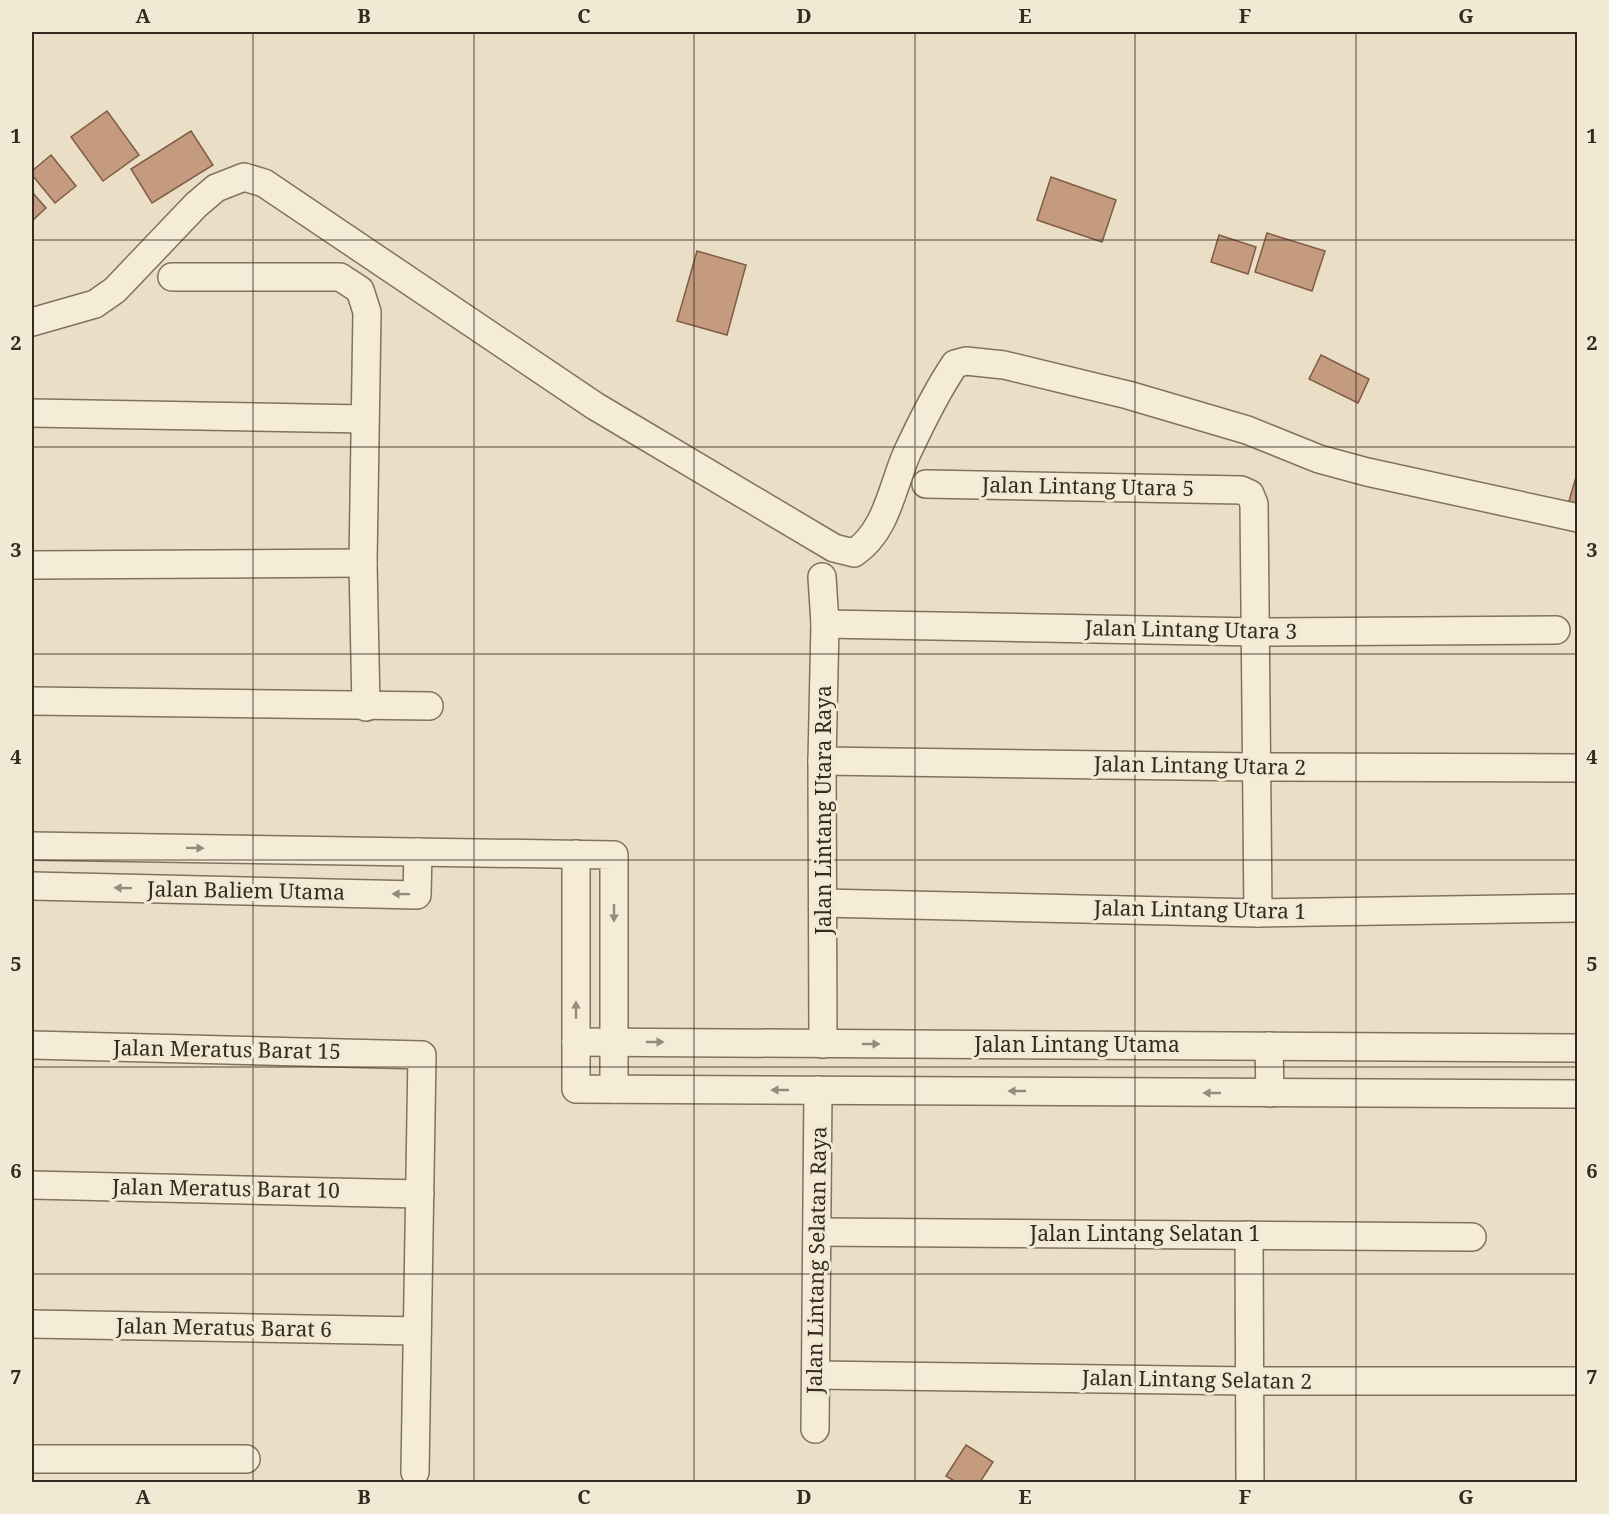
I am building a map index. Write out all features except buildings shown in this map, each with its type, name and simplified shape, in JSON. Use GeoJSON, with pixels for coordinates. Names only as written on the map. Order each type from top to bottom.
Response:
{"type":"FeatureCollection","features":[{"type":"Feature","properties":{"kind":"street"},"geometry":{"type":"LineString","coordinates":[[32,322],[94,304],[115,290],[196,205],[216,188],[244,177],[264,183],[595,406],[834,548],[854,553],[877,531],[906,455],[931,404],[955,364],[966,361],[1005,365],[1128,395],[1247,430],[1319,459],[1368,472],[1578,518]]}},
{"type":"Feature","properties":{"kind":"street"},"geometry":{"type":"LineString","coordinates":[[172,277],[340,277],[360,290],[367,312],[363,563],[366,707]]}},
{"type":"Feature","properties":{"kind":"street"},"geometry":{"type":"LineString","coordinates":[[32,413],[364,419]]}},
{"type":"Feature","properties":{"kind":"street","name":"Jalan Lintang Utara 5"},"geometry":{"type":"LineString","coordinates":[[926,484],[1241,490],[1250,495],[1254,504],[1256,632]]}},
{"type":"Feature","properties":{"kind":"street"},"geometry":{"type":"LineString","coordinates":[[32,565],[363,563]]}},
{"type":"Feature","properties":{"kind":"street","name":"Jalan Lintang Utara Raya"},"geometry":{"type":"LineString","coordinates":[[822,577],[825,624],[822,761],[823,1044]]}},
{"type":"Feature","properties":{"kind":"street","name":"Jalan Lintang Utara 3"},"geometry":{"type":"LineString","coordinates":[[825,624],[1256,632],[1556,630]]}},
{"type":"Feature","properties":{"kind":"street"},"geometry":{"type":"LineString","coordinates":[[1256,632],[1255,767],[1258,913]]}},
{"type":"Feature","properties":{"kind":"street"},"geometry":{"type":"LineString","coordinates":[[32,701],[366,707],[429,705]]}},
{"type":"Feature","properties":{"kind":"street","name":"Jalan Lintang Utara 2"},"geometry":{"type":"LineString","coordinates":[[822,761],[1255,767],[1578,768]]}},
{"type":"Feature","properties":{"kind":"street","name":"Jalan Baliem Utama"},"geometry":{"type":"LineString","coordinates":[[32,846],[614,855],[614,1042]]}},
{"type":"Feature","properties":{"kind":"street","name":"Jalan Baliem Utama"},"geometry":{"type":"LineString","coordinates":[[32,886],[417,895],[418,852]]}},
{"type":"Feature","properties":{"kind":"street"},"geometry":{"type":"LineString","coordinates":[[576,854],[576,1089],[1578,1094]]}},
{"type":"Feature","properties":{"kind":"street","name":"Jalan Lintang Utara 1"},"geometry":{"type":"LineString","coordinates":[[823,903],[1258,913],[1578,908]]}},
{"type":"Feature","properties":{"kind":"street","name":"Jalan Lintang Utama"},"geometry":{"type":"LineString","coordinates":[[576,1042],[1578,1048]]}},
{"type":"Feature","properties":{"kind":"street"},"geometry":{"type":"LineString","coordinates":[[614,1042],[615,1089]]}},
{"type":"Feature","properties":{"kind":"street","name":"Jalan Meratus Barat 15"},"geometry":{"type":"LineString","coordinates":[[32,1045],[422,1055],[420,1194]]}},
{"type":"Feature","properties":{"kind":"street"},"geometry":{"type":"LineString","coordinates":[[1269,1046],[1270,1093]]}},
{"type":"Feature","properties":{"kind":"street","name":"Jalan Lintang Selatan Raya"},"geometry":{"type":"LineString","coordinates":[[815,1429],[818,1090]]}},
{"type":"Feature","properties":{"kind":"street","name":"Jalan Meratus Barat 10"},"geometry":{"type":"LineString","coordinates":[[32,1185],[420,1194]]}},
{"type":"Feature","properties":{"kind":"street"},"geometry":{"type":"LineString","coordinates":[[415,1472],[420,1194]]}},
{"type":"Feature","properties":{"kind":"street","name":"Jalan Lintang Selatan 1"},"geometry":{"type":"LineString","coordinates":[[817,1232],[1472,1237]]}},
{"type":"Feature","properties":{"kind":"street"},"geometry":{"type":"LineString","coordinates":[[1249,1235],[1250,1482]]}},
{"type":"Feature","properties":{"kind":"street","name":"Jalan Meratus Barat 6"},"geometry":{"type":"LineString","coordinates":[[32,1324],[417,1331]]}},
{"type":"Feature","properties":{"kind":"street","name":"Jalan Lintang Selatan 2"},"geometry":{"type":"LineString","coordinates":[[816,1375],[1249,1381],[1578,1380]]}},
{"type":"Feature","properties":{"kind":"street"},"geometry":{"type":"LineString","coordinates":[[32,1460],[219,1471],[246,1459]]}}]}
